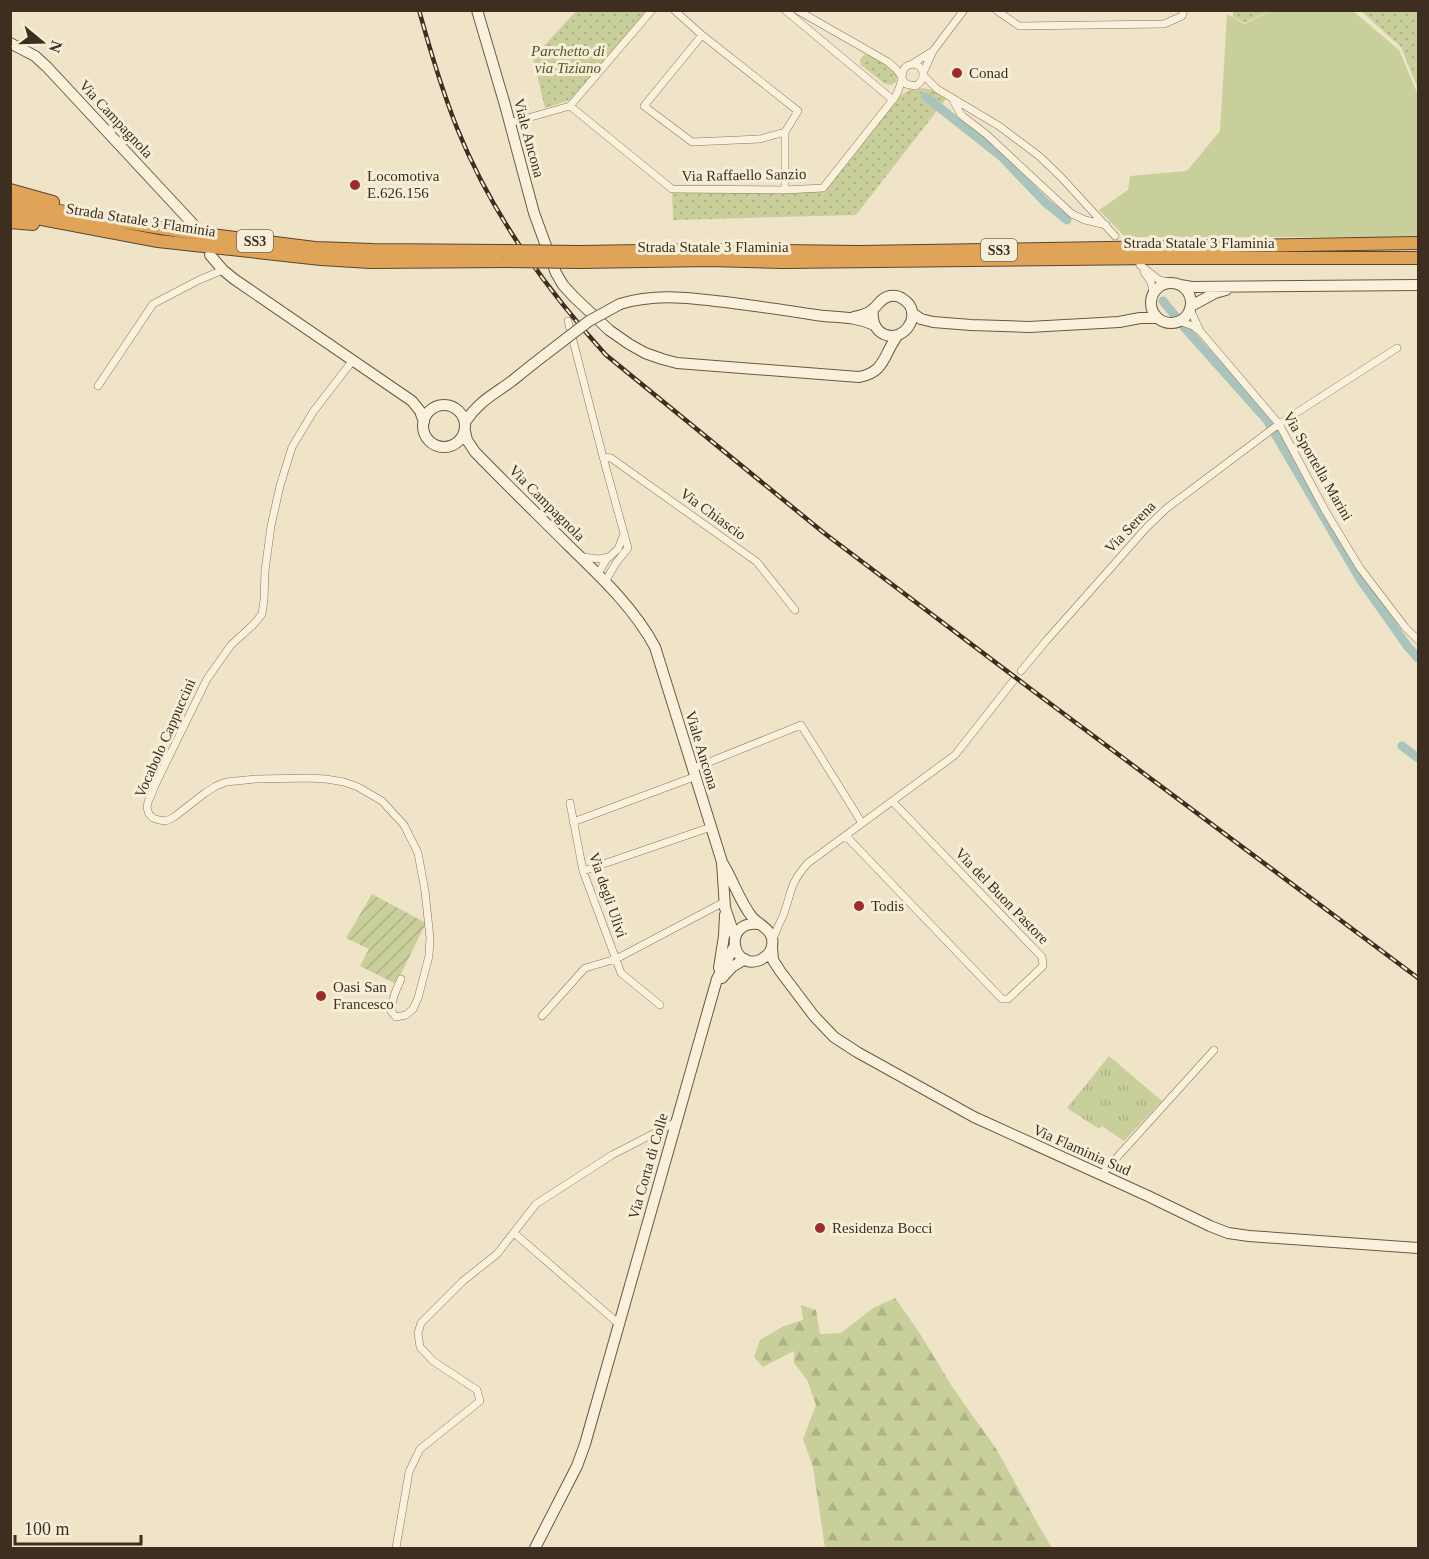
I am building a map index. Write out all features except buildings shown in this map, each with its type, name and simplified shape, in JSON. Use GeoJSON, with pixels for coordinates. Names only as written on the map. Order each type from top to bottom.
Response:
{"type":"FeatureCollection","features":[{"type":"Feature","properties":{"kind":"highway"},"geometry":{"type":"LineString","coordinates":[[10,190],[66,206],[114,215],[147,226]]}},
{"type":"Feature","properties":{"kind":"highway","name":"Strada Statale 3 Flaminia"},"geometry":{"type":"LineString","coordinates":[[10,201],[147,226],[315,248],[506,256],[783,262],[1419,258]]}},
{"type":"Feature","properties":{"kind":"highway","name":"Strada Statale 3 Flaminia"},"geometry":{"type":"LineString","coordinates":[[10,213],[158,241],[331,260],[370,262],[506,256]]}},
{"type":"Feature","properties":{"kind":"highway"},"geometry":{"type":"LineString","coordinates":[[10,222],[111,238],[158,241]]}},
{"type":"Feature","properties":{"kind":"highway","name":"Strada Statale 3 Flaminia"},"geometry":{"type":"LineString","coordinates":[[579,257],[706,250],[859,252],[1419,243]]}},
{"type":"Feature","properties":{"kind":"main road","name":"Viale Ancona"},"geometry":{"type":"LineString","coordinates":[[477,10],[534,213],[556,273],[574,297],[609,330],[645,353],[677,363],[859,377],[875,372],[898,335]]}},
{"type":"Feature","properties":{"kind":"main road","name":"Via Campagnola"},"geometry":{"type":"LineString","coordinates":[[10,43],[35,56],[47,67],[193,224]]}},
{"type":"Feature","properties":{"kind":"main road","name":"Via Campagnola"},"geometry":{"type":"LineString","coordinates":[[210,255],[223,270],[412,401],[420,411],[426,436],[436,445],[442,447],[456,444],[475,452]]}},
{"type":"Feature","properties":{"kind":"main road"},"geometry":{"type":"LineString","coordinates":[[1119,322],[1142,308],[1157,287],[1168,282],[1192,287],[1419,285]]}},
{"type":"Feature","properties":{"kind":"main road","name":"Via Sportella Marini"},"geometry":{"type":"LineString","coordinates":[[1180,285],[1189,294],[1190,308]]}},
{"type":"Feature","properties":{"kind":"main road"},"geometry":{"type":"LineString","coordinates":[[912,313],[921,319],[933,322],[971,325],[1029,327],[1119,322],[1140,318],[1156,318],[1167,323],[1184,319],[1190,308],[1215,293],[1238,287]]}},
{"type":"Feature","properties":{"kind":"main road"},"geometry":{"type":"LineString","coordinates":[[1152,294],[1151,308],[1156,318]]}},
{"type":"Feature","properties":{"kind":"main road"},"geometry":{"type":"LineString","coordinates":[[851,318],[873,309],[881,299],[894,296],[906,301],[910,306],[913,318],[908,329]]}},
{"type":"Feature","properties":{"kind":"main road"},"geometry":{"type":"LineString","coordinates":[[456,444],[460,440],[472,411],[483,400],[589,321],[620,303],[638,298],[679,297],[851,318],[867,321],[892,336],[920,324],[933,322]]}},
{"type":"Feature","properties":{"kind":"main road"},"geometry":{"type":"LineString","coordinates":[[873,309],[872,315],[887,353]]}},
{"type":"Feature","properties":{"kind":"main road"},"geometry":{"type":"LineString","coordinates":[[458,410],[483,400]]}},
{"type":"Feature","properties":{"kind":"main road","name":"Via Campagnola"},"geometry":{"type":"LineString","coordinates":[[412,401],[446,405],[463,415],[467,441],[475,452],[601,578],[632,612],[656,647]]}},
{"type":"Feature","properties":{"kind":"main road"},"geometry":{"type":"LineString","coordinates":[[424,422],[429,411],[439,405]]}},
{"type":"Feature","properties":{"kind":"main road","name":"Viale Ancona"},"geometry":{"type":"LineString","coordinates":[[656,647],[722,862],[749,913],[760,925]]}},
{"type":"Feature","properties":{"kind":"main road","name":"Viale Ancona"},"geometry":{"type":"LineString","coordinates":[[716,983],[724,936],[722,862]]}},
{"type":"Feature","properties":{"kind":"main road"},"geometry":{"type":"LineString","coordinates":[[724,901],[729,888],[737,889]]}},
{"type":"Feature","properties":{"kind":"main road","name":"Viale Ancona"},"geometry":{"type":"LineString","coordinates":[[724,901],[735,941]]}},
{"type":"Feature","properties":{"kind":"main road"},"geometry":{"type":"LineString","coordinates":[[745,959],[740,956],[735,941],[738,932],[746,925],[760,925]]}},
{"type":"Feature","properties":{"kind":"main road","name":"Via Flaminia Sud"},"geometry":{"type":"LineString","coordinates":[[760,925],[770,932],[773,960],[780,971],[834,1037],[974,1118],[1228,1233],[1419,1248]]}},
{"type":"Feature","properties":{"kind":"main road","name":"Via Corta di Colle"},"geometry":{"type":"LineString","coordinates":[[535,1548],[581,1455],[716,983],[735,941]]}},
{"type":"Feature","properties":{"kind":"main road"},"geometry":{"type":"LineString","coordinates":[[759,960],[765,958],[772,944]]}},
{"type":"Feature","properties":{"kind":"main road","name":"Via Flaminia Sud"},"geometry":{"type":"LineString","coordinates":[[745,959],[759,960],[780,971]]}},
{"type":"Feature","properties":{"kind":"main road","name":"Via Corta di Colle"},"geometry":{"type":"LineString","coordinates":[[716,983],[732,967],[745,959]]}},
{"type":"Feature","properties":{"kind":"street"},"geometry":{"type":"LineString","coordinates":[[510,123],[570,106],[652,10]]}},
{"type":"Feature","properties":{"kind":"street"},"geometry":{"type":"LineString","coordinates":[[674,10],[798,111],[785,132],[784,190]]}},
{"type":"Feature","properties":{"kind":"street"},"geometry":{"type":"LineString","coordinates":[[785,10],[894,98]]}},
{"type":"Feature","properties":{"kind":"street"},"geometry":{"type":"LineString","coordinates":[[797,10],[888,62],[906,84],[937,89]]}},
{"type":"Feature","properties":{"kind":"street"},"geometry":{"type":"LineString","coordinates":[[915,86],[921,83],[933,51],[964,10]]}},
{"type":"Feature","properties":{"kind":"street"},"geometry":{"type":"LineString","coordinates":[[996,10],[1019,26],[1164,24],[1182,16],[1184,10]]}},
{"type":"Feature","properties":{"kind":"street"},"geometry":{"type":"LineString","coordinates":[[702,34],[644,106],[692,142],[760,139],[785,132]]}},
{"type":"Feature","properties":{"kind":"street"},"geometry":{"type":"LineString","coordinates":[[902,78],[903,70],[933,51]]}},
{"type":"Feature","properties":{"kind":"street"},"geometry":{"type":"LineString","coordinates":[[888,62],[919,67],[937,89],[999,126],[1024,144],[1060,176],[1115,236]]}},
{"type":"Feature","properties":{"kind":"street","name":"Via Raffaello Sanzio"},"geometry":{"type":"LineString","coordinates":[[570,106],[672,189],[823,188],[894,98],[902,78]]}},
{"type":"Feature","properties":{"kind":"street","name":"Via Raffaello Sanzio"},"geometry":{"type":"LineString","coordinates":[[894,98],[915,86]]}},
{"type":"Feature","properties":{"kind":"street"},"geometry":{"type":"LineString","coordinates":[[952,98],[961,115],[986,134],[1072,214],[1106,225]]}},
{"type":"Feature","properties":{"kind":"street"},"geometry":{"type":"LineString","coordinates":[[1152,294],[1151,282],[1140,265],[1159,280],[1168,282]]}},
{"type":"Feature","properties":{"kind":"street"},"geometry":{"type":"LineString","coordinates":[[98,386],[153,304],[223,270]]}},
{"type":"Feature","properties":{"kind":"street","name":"Via Sportella Marini"},"geometry":{"type":"LineString","coordinates":[[1190,308],[1200,331],[1279,424],[1326,512],[1360,568],[1405,627],[1419,640]]}},
{"type":"Feature","properties":{"kind":"street"},"geometry":{"type":"LineString","coordinates":[[568,321],[628,548],[601,578]]}},
{"type":"Feature","properties":{"kind":"street"},"geometry":{"type":"LineString","coordinates":[[1179,321],[1200,331]]}},
{"type":"Feature","properties":{"kind":"street","name":"Via Serena"},"geometry":{"type":"LineString","coordinates":[[1021,671],[1147,527],[1167,508],[1279,424],[1397,348]]}},
{"type":"Feature","properties":{"kind":"street","name":"Vocabolo Cappuccini"},"geometry":{"type":"LineString","coordinates":[[353,360],[313,412],[292,447],[271,526],[262,614],[231,645],[207,679],[157,781],[147,808],[153,818],[166,821],[216,786],[226,782],[256,779],[326,779],[344,782],[377,797],[404,825],[418,853],[430,938],[429,957],[418,998],[413,1009],[406,1015],[396,1017],[391,1011],[392,1003],[401,979]]}},
{"type":"Feature","properties":{"kind":"street","name":"Via Chiascio"},"geometry":{"type":"LineString","coordinates":[[603,457],[611,458],[757,562],[795,610]]}},
{"type":"Feature","properties":{"kind":"street"},"geometry":{"type":"LineString","coordinates":[[601,578],[603,564],[618,549],[624,534]]}},
{"type":"Feature","properties":{"kind":"street"},"geometry":{"type":"LineString","coordinates":[[579,555],[592,559],[609,557]]}},
{"type":"Feature","properties":{"kind":"street"},"geometry":{"type":"LineString","coordinates":[[772,944],[792,885],[808,863],[955,755],[1014,680]]}},
{"type":"Feature","properties":{"kind":"street"},"geometry":{"type":"LineString","coordinates":[[573,822],[693,773],[801,725],[862,823]]}},
{"type":"Feature","properties":{"kind":"street","name":"Via del Buon Pastore"},"geometry":{"type":"LineString","coordinates":[[846,836],[1002,999],[1008,999],[1043,966],[1041,957],[892,801]]}},
{"type":"Feature","properties":{"kind":"street","name":"Via degli Ulivi"},"geometry":{"type":"LineString","coordinates":[[570,803],[583,871],[621,973],[660,1005]]}},
{"type":"Feature","properties":{"kind":"street"},"geometry":{"type":"LineString","coordinates":[[583,871],[711,827]]}},
{"type":"Feature","properties":{"kind":"street","name":"Via degli Ulivi"},"geometry":{"type":"LineString","coordinates":[[542,1016],[585,968],[616,959],[724,901]]}},
{"type":"Feature","properties":{"kind":"street"},"geometry":{"type":"LineString","coordinates":[[760,925],[773,923],[783,914]]}},
{"type":"Feature","properties":{"kind":"street"},"geometry":{"type":"LineString","coordinates":[[1101,1175],[1214,1050]]}},
{"type":"Feature","properties":{"kind":"street"},"geometry":{"type":"LineString","coordinates":[[396,1548],[409,1472],[420,1449],[480,1401],[477,1390],[433,1361],[420,1347],[418,1333],[421,1323],[463,1281],[497,1254],[536,1204],[612,1155],[676,1122]]}},
{"type":"Feature","properties":{"kind":"street"},"geometry":{"type":"LineString","coordinates":[[514,1233],[619,1324]]}},
{"type":"Feature","properties":{"kind":"green space","name":"Parchetto di via Tiziano"},"geometry":{"type":"Polygon","coordinates":[[[649,10],[570,100],[545,108],[533,58],[576,11],[649,10]]]}},
{"type":"Feature","properties":{"kind":"green space"},"geometry":{"type":"Polygon","coordinates":[[[1233,10],[1269,11],[1244,23],[1233,17],[1233,10]]]}},
{"type":"Feature","properties":{"kind":"green space"},"geometry":{"type":"Polygon","coordinates":[[[1270,11],[1353,11],[1399,50],[1418,95],[1418,237],[1125,237],[1099,210],[1128,190],[1130,176],[1187,171],[1220,131],[1227,14],[1244,24],[1270,11]]]}},
{"type":"Feature","properties":{"kind":"green space"},"geometry":{"type":"Polygon","coordinates":[[[1361,11],[1418,11],[1418,89],[1401,47],[1361,11]]]}},
{"type":"Feature","properties":{"kind":"green space"},"geometry":{"type":"Polygon","coordinates":[[[864,55],[895,70],[896,82],[891,85],[885,84],[861,65],[860,60],[864,55]]]}},
{"type":"Feature","properties":{"kind":"green space"},"geometry":{"type":"Polygon","coordinates":[[[911,89],[933,90],[946,99],[856,215],[673,220],[672,190],[823,189],[896,98],[911,89]]]}},
{"type":"Feature","properties":{"kind":"green space"},"geometry":{"type":"Polygon","coordinates":[[[372,894],[426,923],[396,984],[360,966],[369,949],[346,938],[372,894]]]}},
{"type":"Feature","properties":{"kind":"green space"},"geometry":{"type":"Polygon","coordinates":[[[1109,1056],[1162,1101],[1124,1141],[1102,1126],[1099,1129],[1067,1108],[1109,1056]]]}},
{"type":"Feature","properties":{"kind":"green space"},"geometry":{"type":"Polygon","coordinates":[[[895,1298],[953,1388],[997,1450],[1052,1548],[825,1548],[813,1467],[803,1439],[816,1405],[807,1380],[794,1363],[794,1351],[763,1367],[754,1357],[760,1340],[784,1326],[803,1320],[801,1305],[816,1310],[820,1334],[841,1333],[873,1308],[895,1298]]]}},
{"type":"Feature","properties":{"kind":"waterway"},"geometry":{"type":"LineString","coordinates":[[926,97],[1002,157],[1045,202],[1067,220]]}},
{"type":"Feature","properties":{"kind":"waterway"},"geometry":{"type":"LineString","coordinates":[[1163,301],[1176,317]]}},
{"type":"Feature","properties":{"kind":"waterway"},"geometry":{"type":"LineString","coordinates":[[1184,327],[1267,420],[1360,579],[1418,658]]}},
{"type":"Feature","properties":{"kind":"waterway"},"geometry":{"type":"LineString","coordinates":[[1402,746],[1418,758]]}},
{"type":"Feature","properties":{"kind":"railway"},"geometry":{"type":"LineString","coordinates":[[419,10],[436,70],[457,128],[486,190],[503,220],[541,276],[606,355],[824,533],[1418,978]]}},
{"type":"Feature","properties":{"kind":"place","name":"Conad"},"geometry":{"type":"Point","coordinates":[957,73]}},
{"type":"Feature","properties":{"kind":"place","name":"Locomotiva E.626.156"},"geometry":{"type":"Point","coordinates":[355,185]}},
{"type":"Feature","properties":{"kind":"place","name":"Todis"},"geometry":{"type":"Point","coordinates":[859,906]}},
{"type":"Feature","properties":{"kind":"place","name":"Oasi San Francesco"},"geometry":{"type":"Point","coordinates":[321,996]}},
{"type":"Feature","properties":{"kind":"place","name":"Residenza Bocci"},"geometry":{"type":"Point","coordinates":[820,1228]}}]}
